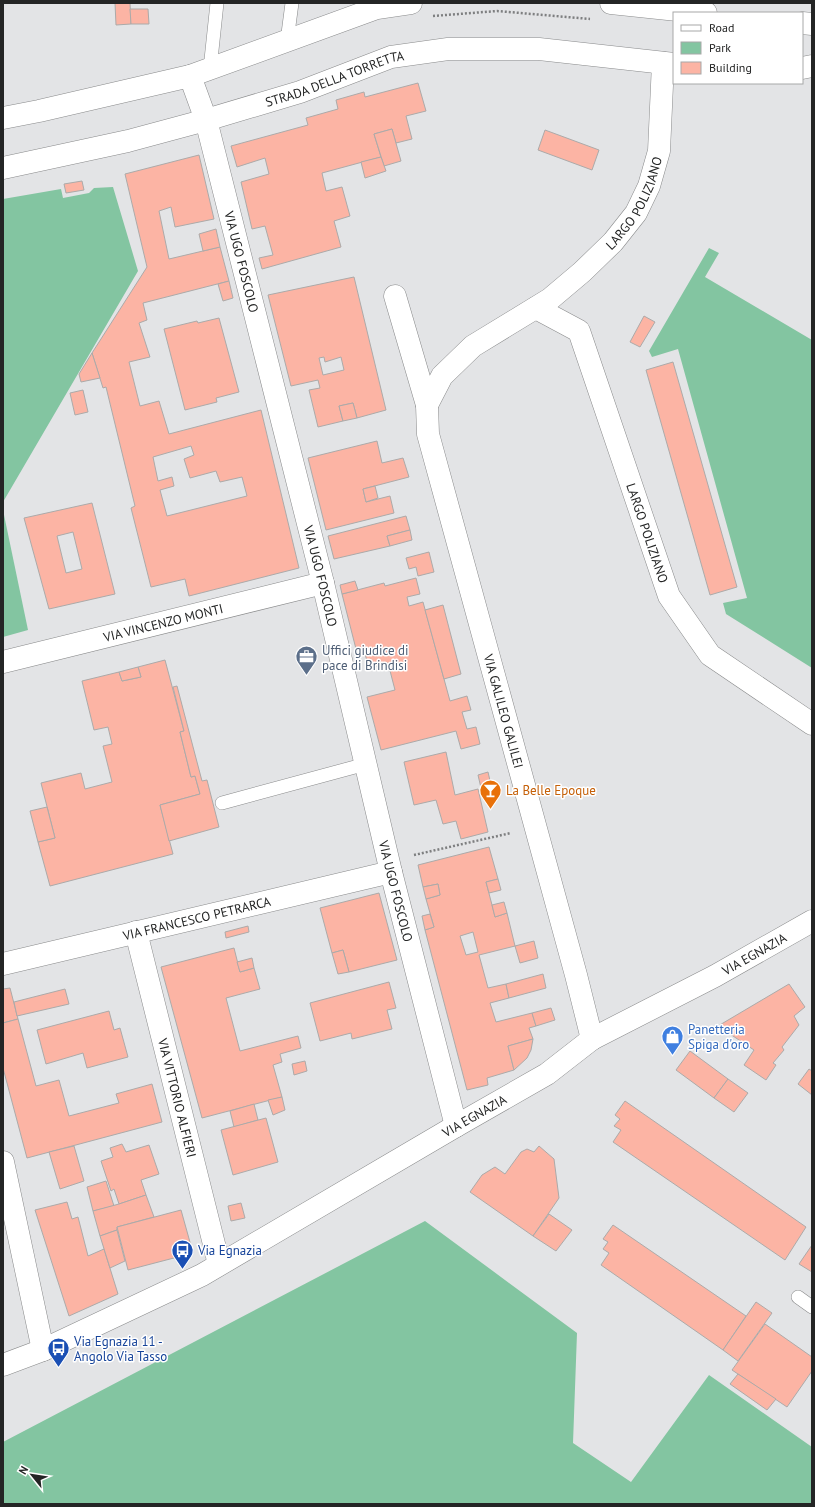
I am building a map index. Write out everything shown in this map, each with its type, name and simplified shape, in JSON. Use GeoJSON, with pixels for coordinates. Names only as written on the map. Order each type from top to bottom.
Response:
{"type":"FeatureCollection","features":[{"type":"Feature","properties":{"kind":"street"},"geometry":{"type":"LineString","coordinates":[[3,118],[39,111],[200,72],[377,8],[411,3]]}},
{"type":"Feature","properties":{"kind":"street"},"geometry":{"type":"LineString","coordinates":[[611,3],[696,12]]}},
{"type":"Feature","properties":{"kind":"street","name":"STRADA DELLA TORRETTA"},"geometry":{"type":"LineString","coordinates":[[3,168],[128,142],[206,120],[300,92],[391,57],[448,49],[539,49],[669,63]]}},
{"type":"Feature","properties":{"kind":"street","name":"LARGO POLIZIANO"},"geometry":{"type":"LineString","coordinates":[[427,405],[442,376],[473,346],[550,299],[582,272],[613,242],[636,213],[649,186],[659,151],[669,63]]}},
{"type":"Feature","properties":{"kind":"street","name":"VIA UGO FOSCOLO"},"geometry":{"type":"LineString","coordinates":[[200,72],[206,120],[323,583],[390,866],[456,1126]]}},
{"type":"Feature","properties":{"kind":"street"},"geometry":{"type":"LineString","coordinates":[[395,296],[427,405]]}},
{"type":"Feature","properties":{"kind":"street","name":"LARGO POLIZIANO"},"geometry":{"type":"LineString","coordinates":[[536,308],[579,331],[669,596],[710,655],[812,724]]}},
{"type":"Feature","properties":{"kind":"street","name":"VIA GALILEO GALILEI"},"geometry":{"type":"LineString","coordinates":[[427,405],[428,434],[536,827],[592,1039]]}},
{"type":"Feature","properties":{"kind":"street","name":"VIA VINCENZO MONTI"},"geometry":{"type":"LineString","coordinates":[[3,662],[323,583]]}},
{"type":"Feature","properties":{"kind":"street","name":"VIA FRANCESCO PETRARCA"},"geometry":{"type":"LineString","coordinates":[[3,964],[136,932],[390,866]]}},
{"type":"Feature","properties":{"kind":"street","name":"VIA EGNAZIA"},"geometry":{"type":"LineString","coordinates":[[3,1366],[43,1350],[202,1275],[547,1074],[592,1039],[715,976],[812,921]]}},
{"type":"Feature","properties":{"kind":"street","name":"VIA VITTORIO ALFIERI"},"geometry":{"type":"LineString","coordinates":[[136,932],[219,1264]]}},
{"type":"Feature","properties":{"kind":"street"},"geometry":{"type":"LineString","coordinates":[[3,1162],[43,1350]]}},
{"type":"Feature","properties":{"kind":"lane"},"geometry":{"type":"LineString","coordinates":[[200,72],[217,3]]}},
{"type":"Feature","properties":{"kind":"lane"},"geometry":{"type":"LineString","coordinates":[[287,41],[292,3]]}},
{"type":"Feature","properties":{"kind":"lane"},"geometry":{"type":"LineString","coordinates":[[222,803],[366,764]]}},
{"type":"Feature","properties":{"kind":"lane"},"geometry":{"type":"LineString","coordinates":[[798,1297],[812,1307]]}},
{"type":"Feature","properties":{"kind":"path"},"geometry":{"type":"LineString","coordinates":[[390,866],[536,827]]}},
{"type":"Feature","properties":{"kind":"green space"},"geometry":{"type":"Polygon","coordinates":[[[113,187],[138,271],[3,502],[3,199],[61,189],[63,198],[89,193],[94,188],[113,187]]]}},
{"type":"Feature","properties":{"kind":"green space"},"geometry":{"type":"Polygon","coordinates":[[[709,248],[719,253],[705,277],[812,340],[812,668],[726,614],[723,603],[747,598],[678,349],[652,357],[649,351],[709,248]]]}},
{"type":"Feature","properties":{"kind":"green space"},"geometry":{"type":"Polygon","coordinates":[[[3,510],[28,630],[3,637],[3,510]]]}},
{"type":"Feature","properties":{"kind":"green space"},"geometry":{"type":"Polygon","coordinates":[[[425,1221],[577,1333],[573,1443],[631,1482],[709,1375],[812,1447],[812,1504],[3,1504],[3,1442],[425,1221]]]}},
{"type":"Feature","properties":{"kind":"building"},"geometry":{"type":"Polygon","coordinates":[[[115,3],[130,3],[131,24],[116,25],[115,3]]]}},
{"type":"Feature","properties":{"kind":"building"},"geometry":{"type":"Polygon","coordinates":[[[130,9],[148,9],[149,24],[131,24],[130,9]]]}},
{"type":"Feature","properties":{"kind":"building"},"geometry":{"type":"Polygon","coordinates":[[[418,83],[426,111],[406,116],[412,139],[396,143],[392,129],[374,134],[381,157],[322,173],[326,191],[342,187],[350,216],[334,221],[341,247],[262,269],[259,258],[273,255],[265,226],[252,229],[241,182],[269,174],[265,158],[237,167],[231,146],[308,125],[306,118],[338,109],[336,100],[364,92],[365,97],[418,83]]]}},
{"type":"Feature","properties":{"kind":"building"},"geometry":{"type":"Polygon","coordinates":[[[392,129],[401,161],[384,166],[374,134],[392,129]]]}},
{"type":"Feature","properties":{"kind":"building"},"geometry":{"type":"Polygon","coordinates":[[[545,130],[599,150],[592,170],[538,150],[545,130]]]}},
{"type":"Feature","properties":{"kind":"building"},"geometry":{"type":"Polygon","coordinates":[[[199,155],[214,219],[175,227],[171,207],[159,211],[169,259],[220,247],[229,281],[143,303],[147,320],[139,323],[150,357],[129,362],[140,406],[159,401],[169,434],[261,410],[299,568],[189,596],[185,579],[151,587],[131,508],[135,506],[106,387],[103,388],[92,353],[147,267],[125,174],[199,155]],[[191,446],[153,457],[158,481],[172,477],[174,486],[160,490],[167,516],[247,496],[242,477],[220,482],[216,471],[190,478],[184,459],[194,455],[191,446]]]}},
{"type":"Feature","properties":{"kind":"building"},"geometry":{"type":"Polygon","coordinates":[[[381,157],[386,171],[365,178],[361,162],[381,157]]]}},
{"type":"Feature","properties":{"kind":"building"},"geometry":{"type":"Polygon","coordinates":[[[82,181],[84,190],[66,193],[64,184],[82,181]]]}},
{"type":"Feature","properties":{"kind":"building"},"geometry":{"type":"Polygon","coordinates":[[[216,229],[220,247],[203,251],[199,234],[216,229]]]}},
{"type":"Feature","properties":{"kind":"building"},"geometry":{"type":"Polygon","coordinates":[[[354,277],[386,410],[357,418],[353,403],[339,406],[343,421],[318,427],[309,390],[320,388],[318,380],[291,386],[268,295],[354,277]],[[324,357],[319,358],[323,375],[344,370],[341,357],[325,362],[324,357]]]}},
{"type":"Feature","properties":{"kind":"building"},"geometry":{"type":"Polygon","coordinates":[[[229,281],[233,298],[223,301],[218,284],[229,281]]]}},
{"type":"Feature","properties":{"kind":"building"},"geometry":{"type":"Polygon","coordinates":[[[644,316],[655,322],[640,347],[630,342],[644,316]]]}},
{"type":"Feature","properties":{"kind":"building"},"geometry":{"type":"Polygon","coordinates":[[[219,318],[239,392],[216,398],[217,402],[185,410],[164,329],[197,321],[198,323],[219,318]]]}},
{"type":"Feature","properties":{"kind":"building"},"geometry":{"type":"Polygon","coordinates":[[[92,353],[100,378],[81,382],[79,374],[92,353]]]}},
{"type":"Feature","properties":{"kind":"building"},"geometry":{"type":"Polygon","coordinates":[[[673,362],[737,587],[710,595],[646,370],[673,362]]]}},
{"type":"Feature","properties":{"kind":"building"},"geometry":{"type":"Polygon","coordinates":[[[83,390],[88,412],[75,415],[70,393],[83,390]]]}},
{"type":"Feature","properties":{"kind":"building"},"geometry":{"type":"Polygon","coordinates":[[[353,403],[357,418],[343,421],[339,406],[353,403]]]}},
{"type":"Feature","properties":{"kind":"building"},"geometry":{"type":"Polygon","coordinates":[[[377,441],[382,463],[403,458],[409,477],[363,489],[366,502],[390,496],[394,513],[326,530],[308,458],[377,441]]]}},
{"type":"Feature","properties":{"kind":"building"},"geometry":{"type":"Polygon","coordinates":[[[375,486],[378,498],[366,502],[363,489],[375,486]]]}},
{"type":"Feature","properties":{"kind":"building"},"geometry":{"type":"Polygon","coordinates":[[[92,503],[115,594],[49,609],[24,518],[92,503]],[[73,532],[57,536],[66,573],[82,569],[73,532]]]}},
{"type":"Feature","properties":{"kind":"building"},"geometry":{"type":"Polygon","coordinates":[[[406,516],[410,530],[387,536],[390,546],[334,559],[328,536],[406,516]]]}},
{"type":"Feature","properties":{"kind":"building"},"geometry":{"type":"Polygon","coordinates":[[[410,530],[412,540],[390,546],[387,536],[410,530]]]}},
{"type":"Feature","properties":{"kind":"building"},"geometry":{"type":"Polygon","coordinates":[[[429,552],[434,572],[418,576],[416,567],[409,569],[406,558],[429,552]]]}},
{"type":"Feature","properties":{"kind":"building"},"geometry":{"type":"Polygon","coordinates":[[[416,578],[420,594],[407,597],[409,606],[423,602],[450,701],[467,696],[471,710],[462,712],[467,729],[476,727],[480,744],[461,749],[456,731],[381,750],[367,697],[395,690],[388,663],[369,668],[363,647],[356,649],[342,594],[384,583],[385,586],[416,578]]]}},
{"type":"Feature","properties":{"kind":"building"},"geometry":{"type":"Polygon","coordinates":[[[355,581],[358,590],[342,594],[340,585],[355,581]]]}},
{"type":"Feature","properties":{"kind":"building"},"geometry":{"type":"Polygon","coordinates":[[[443,605],[461,674],[444,679],[425,610],[443,605]]]}},
{"type":"Feature","properties":{"kind":"building"},"geometry":{"type":"Polygon","coordinates":[[[165,660],[184,731],[180,732],[191,777],[195,776],[200,794],[160,805],[173,854],[50,886],[38,842],[55,838],[41,783],[81,773],[85,789],[112,782],[103,746],[112,744],[108,727],[94,730],[82,681],[119,672],[122,681],[141,677],[138,667],[165,660]]]}},
{"type":"Feature","properties":{"kind":"building"},"geometry":{"type":"Polygon","coordinates":[[[138,667],[141,677],[122,681],[119,672],[138,667]]]}},
{"type":"Feature","properties":{"kind":"building"},"geometry":{"type":"Polygon","coordinates":[[[177,686],[202,781],[207,780],[219,827],[169,841],[160,805],[200,794],[195,776],[191,777],[180,732],[184,731],[173,687],[177,686]]]}},
{"type":"Feature","properties":{"kind":"building"},"geometry":{"type":"Polygon","coordinates":[[[446,752],[455,795],[478,789],[488,832],[461,839],[456,821],[443,824],[436,800],[414,805],[404,762],[446,752]]]}},
{"type":"Feature","properties":{"kind":"building"},"geometry":{"type":"Polygon","coordinates":[[[488,772],[491,785],[481,788],[478,775],[488,772]]]}},
{"type":"Feature","properties":{"kind":"building"},"geometry":{"type":"Polygon","coordinates":[[[47,807],[55,838],[38,842],[30,811],[47,807]]]}},
{"type":"Feature","properties":{"kind":"building"},"geometry":{"type":"Polygon","coordinates":[[[489,847],[498,879],[486,882],[495,917],[507,913],[515,946],[479,955],[488,988],[506,984],[509,998],[490,1003],[496,1022],[532,1013],[536,1026],[529,1028],[533,1039],[508,1046],[514,1070],[487,1078],[488,1085],[467,1090],[425,930],[434,927],[426,899],[440,895],[438,884],[423,887],[418,865],[489,847]],[[473,932],[460,936],[466,955],[478,952],[473,932]]]}},
{"type":"Feature","properties":{"kind":"building"},"geometry":{"type":"Polygon","coordinates":[[[498,879],[501,890],[489,893],[486,882],[498,879]]]}},
{"type":"Feature","properties":{"kind":"building"},"geometry":{"type":"Polygon","coordinates":[[[438,884],[440,895],[426,899],[423,887],[438,884]]]}},
{"type":"Feature","properties":{"kind":"building"},"geometry":{"type":"Polygon","coordinates":[[[379,893],[397,960],[349,972],[343,950],[332,953],[320,908],[379,893]]]}},
{"type":"Feature","properties":{"kind":"building"},"geometry":{"type":"Polygon","coordinates":[[[504,902],[507,913],[495,917],[492,905],[504,902]]]}},
{"type":"Feature","properties":{"kind":"building"},"geometry":{"type":"Polygon","coordinates":[[[430,914],[434,927],[425,930],[422,916],[430,914]]]}},
{"type":"Feature","properties":{"kind":"building"},"geometry":{"type":"Polygon","coordinates":[[[248,926],[249,932],[226,938],[225,932],[248,926]]]}},
{"type":"Feature","properties":{"kind":"building"},"geometry":{"type":"Polygon","coordinates":[[[534,941],[538,958],[520,963],[515,946],[534,941]]]}},
{"type":"Feature","properties":{"kind":"building"},"geometry":{"type":"Polygon","coordinates":[[[234,948],[240,972],[254,968],[260,989],[226,998],[240,1051],[298,1036],[301,1048],[280,1054],[282,1062],[273,1065],[282,1097],[202,1118],[161,967],[234,948]]]}},
{"type":"Feature","properties":{"kind":"building"},"geometry":{"type":"Polygon","coordinates":[[[343,950],[349,972],[338,974],[332,953],[343,950]]]}},
{"type":"Feature","properties":{"kind":"building"},"geometry":{"type":"Polygon","coordinates":[[[252,958],[254,968],[240,972],[237,962],[252,958]]]}},
{"type":"Feature","properties":{"kind":"building"},"geometry":{"type":"Polygon","coordinates":[[[543,974],[546,988],[509,998],[506,984],[543,974]]]}},
{"type":"Feature","properties":{"kind":"building"},"geometry":{"type":"Polygon","coordinates":[[[389,982],[396,1008],[387,1010],[392,1029],[352,1039],[351,1033],[320,1041],[310,1003],[389,982]]]}},
{"type":"Feature","properties":{"kind":"building"},"geometry":{"type":"Polygon","coordinates":[[[789,984],[805,1007],[794,1016],[799,1025],[782,1047],[784,1050],[773,1063],[776,1065],[766,1080],[744,1065],[754,1050],[718,1026],[789,984]]]}},
{"type":"Feature","properties":{"kind":"building"},"geometry":{"type":"Polygon","coordinates":[[[10,988],[18,1019],[3,1023],[3,989],[10,988]]]}},
{"type":"Feature","properties":{"kind":"building"},"geometry":{"type":"Polygon","coordinates":[[[65,989],[69,1004],[17,1016],[14,1002],[65,989]]]}},
{"type":"Feature","properties":{"kind":"building"},"geometry":{"type":"Polygon","coordinates":[[[551,1008],[555,1020],[536,1026],[532,1013],[551,1008]]]}},
{"type":"Feature","properties":{"kind":"building"},"geometry":{"type":"Polygon","coordinates":[[[109,1011],[114,1030],[120,1028],[128,1057],[87,1068],[83,1053],[46,1064],[37,1030],[109,1011]]]}},
{"type":"Feature","properties":{"kind":"building"},"geometry":{"type":"Polygon","coordinates":[[[18,1019],[36,1086],[59,1080],[69,1116],[119,1103],[116,1094],[152,1084],[162,1122],[27,1158],[3,1068],[3,1023],[18,1019]]]}},
{"type":"Feature","properties":{"kind":"building"},"geometry":{"type":"Polygon","coordinates":[[[533,1039],[531,1050],[527,1058],[514,1070],[508,1046],[533,1039]]]}},
{"type":"Feature","properties":{"kind":"building"},"geometry":{"type":"Polygon","coordinates":[[[690,1051],[728,1079],[714,1098],[676,1070],[690,1051]]]}},
{"type":"Feature","properties":{"kind":"building"},"geometry":{"type":"Polygon","coordinates":[[[305,1061],[307,1071],[294,1075],[292,1064],[305,1061]]]}},
{"type":"Feature","properties":{"kind":"building"},"geometry":{"type":"Polygon","coordinates":[[[809,1069],[812,1071],[812,1095],[798,1084],[809,1069]]]}},
{"type":"Feature","properties":{"kind":"building"},"geometry":{"type":"Polygon","coordinates":[[[728,1079],[748,1093],[734,1112],[714,1098],[728,1079]]]}},
{"type":"Feature","properties":{"kind":"building"},"geometry":{"type":"Polygon","coordinates":[[[282,1097],[285,1110],[273,1115],[268,1100],[282,1097]]]}},
{"type":"Feature","properties":{"kind":"building"},"geometry":{"type":"Polygon","coordinates":[[[625,1101],[806,1227],[785,1260],[613,1142],[621,1130],[614,1126],[620,1119],[615,1115],[625,1101]]]}},
{"type":"Feature","properties":{"kind":"building"},"geometry":{"type":"Polygon","coordinates":[[[254,1104],[258,1120],[234,1127],[230,1111],[254,1104]]]}},
{"type":"Feature","properties":{"kind":"building"},"geometry":{"type":"Polygon","coordinates":[[[266,1118],[278,1162],[233,1175],[221,1130],[266,1118]]]}},
{"type":"Feature","properties":{"kind":"building"},"geometry":{"type":"Polygon","coordinates":[[[122,1144],[126,1152],[149,1145],[159,1174],[141,1180],[146,1195],[119,1204],[114,1189],[111,1191],[101,1161],[113,1157],[110,1148],[122,1144]]]}},
{"type":"Feature","properties":{"kind":"building"},"geometry":{"type":"Polygon","coordinates":[[[74,1146],[84,1181],[60,1189],[49,1152],[74,1146]]]}},
{"type":"Feature","properties":{"kind":"building"},"geometry":{"type":"Polygon","coordinates":[[[539,1146],[554,1159],[559,1198],[533,1236],[470,1192],[482,1175],[495,1167],[505,1174],[521,1152],[527,1149],[534,1152],[539,1146]]]}},
{"type":"Feature","properties":{"kind":"building"},"geometry":{"type":"Polygon","coordinates":[[[106,1181],[114,1206],[93,1211],[87,1187],[106,1181]]]}},
{"type":"Feature","properties":{"kind":"building"},"geometry":{"type":"Polygon","coordinates":[[[146,1195],[154,1217],[117,1227],[117,1230],[100,1236],[93,1211],[146,1195]]]}},
{"type":"Feature","properties":{"kind":"building"},"geometry":{"type":"Polygon","coordinates":[[[67,1202],[72,1219],[78,1217],[88,1256],[104,1249],[118,1294],[69,1316],[35,1210],[67,1202]]]}},
{"type":"Feature","properties":{"kind":"building"},"geometry":{"type":"Polygon","coordinates":[[[241,1203],[245,1218],[231,1221],[228,1206],[241,1203]]]}},
{"type":"Feature","properties":{"kind":"building"},"geometry":{"type":"Polygon","coordinates":[[[181,1210],[193,1253],[128,1270],[117,1227],[181,1210]]]}},
{"type":"Feature","properties":{"kind":"building"},"geometry":{"type":"Polygon","coordinates":[[[549,1214],[572,1230],[556,1251],[533,1236],[549,1214]]]}},
{"type":"Feature","properties":{"kind":"building"},"geometry":{"type":"Polygon","coordinates":[[[613,1225],[746,1316],[723,1350],[601,1265],[609,1253],[603,1249],[608,1242],[603,1239],[613,1225]]]}},
{"type":"Feature","properties":{"kind":"building"},"geometry":{"type":"Polygon","coordinates":[[[117,1230],[125,1261],[110,1268],[100,1236],[117,1230]]]}},
{"type":"Feature","properties":{"kind":"building"},"geometry":{"type":"Polygon","coordinates":[[[812,1245],[812,1272],[799,1264],[812,1245]]]}},
{"type":"Feature","properties":{"kind":"building"},"geometry":{"type":"Polygon","coordinates":[[[756,1302],[772,1313],[738,1361],[723,1350],[756,1302]]]}},
{"type":"Feature","properties":{"kind":"building"},"geometry":{"type":"Polygon","coordinates":[[[765,1324],[812,1357],[812,1371],[787,1407],[732,1370],[765,1324]]]}},
{"type":"Feature","properties":{"kind":"building"},"geometry":{"type":"Polygon","coordinates":[[[738,1374],[776,1399],[767,1410],[730,1384],[738,1374]]]}},
{"type":"Feature","properties":{"kind":"place","name":"Uffici giudice di pace di Brindisi"},"geometry":{"type":"Point","coordinates":[306,676]}},
{"type":"Feature","properties":{"kind":"place","name":"La Belle Epoque"},"geometry":{"type":"Point","coordinates":[491,810]}},
{"type":"Feature","properties":{"kind":"place","name":"Panetteria Spiga d'oro"},"geometry":{"type":"Point","coordinates":[673,1056]}},
{"type":"Feature","properties":{"kind":"place","name":"Via Egnazia"},"geometry":{"type":"Point","coordinates":[182,1270]}},
{"type":"Feature","properties":{"kind":"place","name":"Via Egnazia 11 - Angolo Via Tasso"},"geometry":{"type":"Point","coordinates":[58,1368]}}]}
